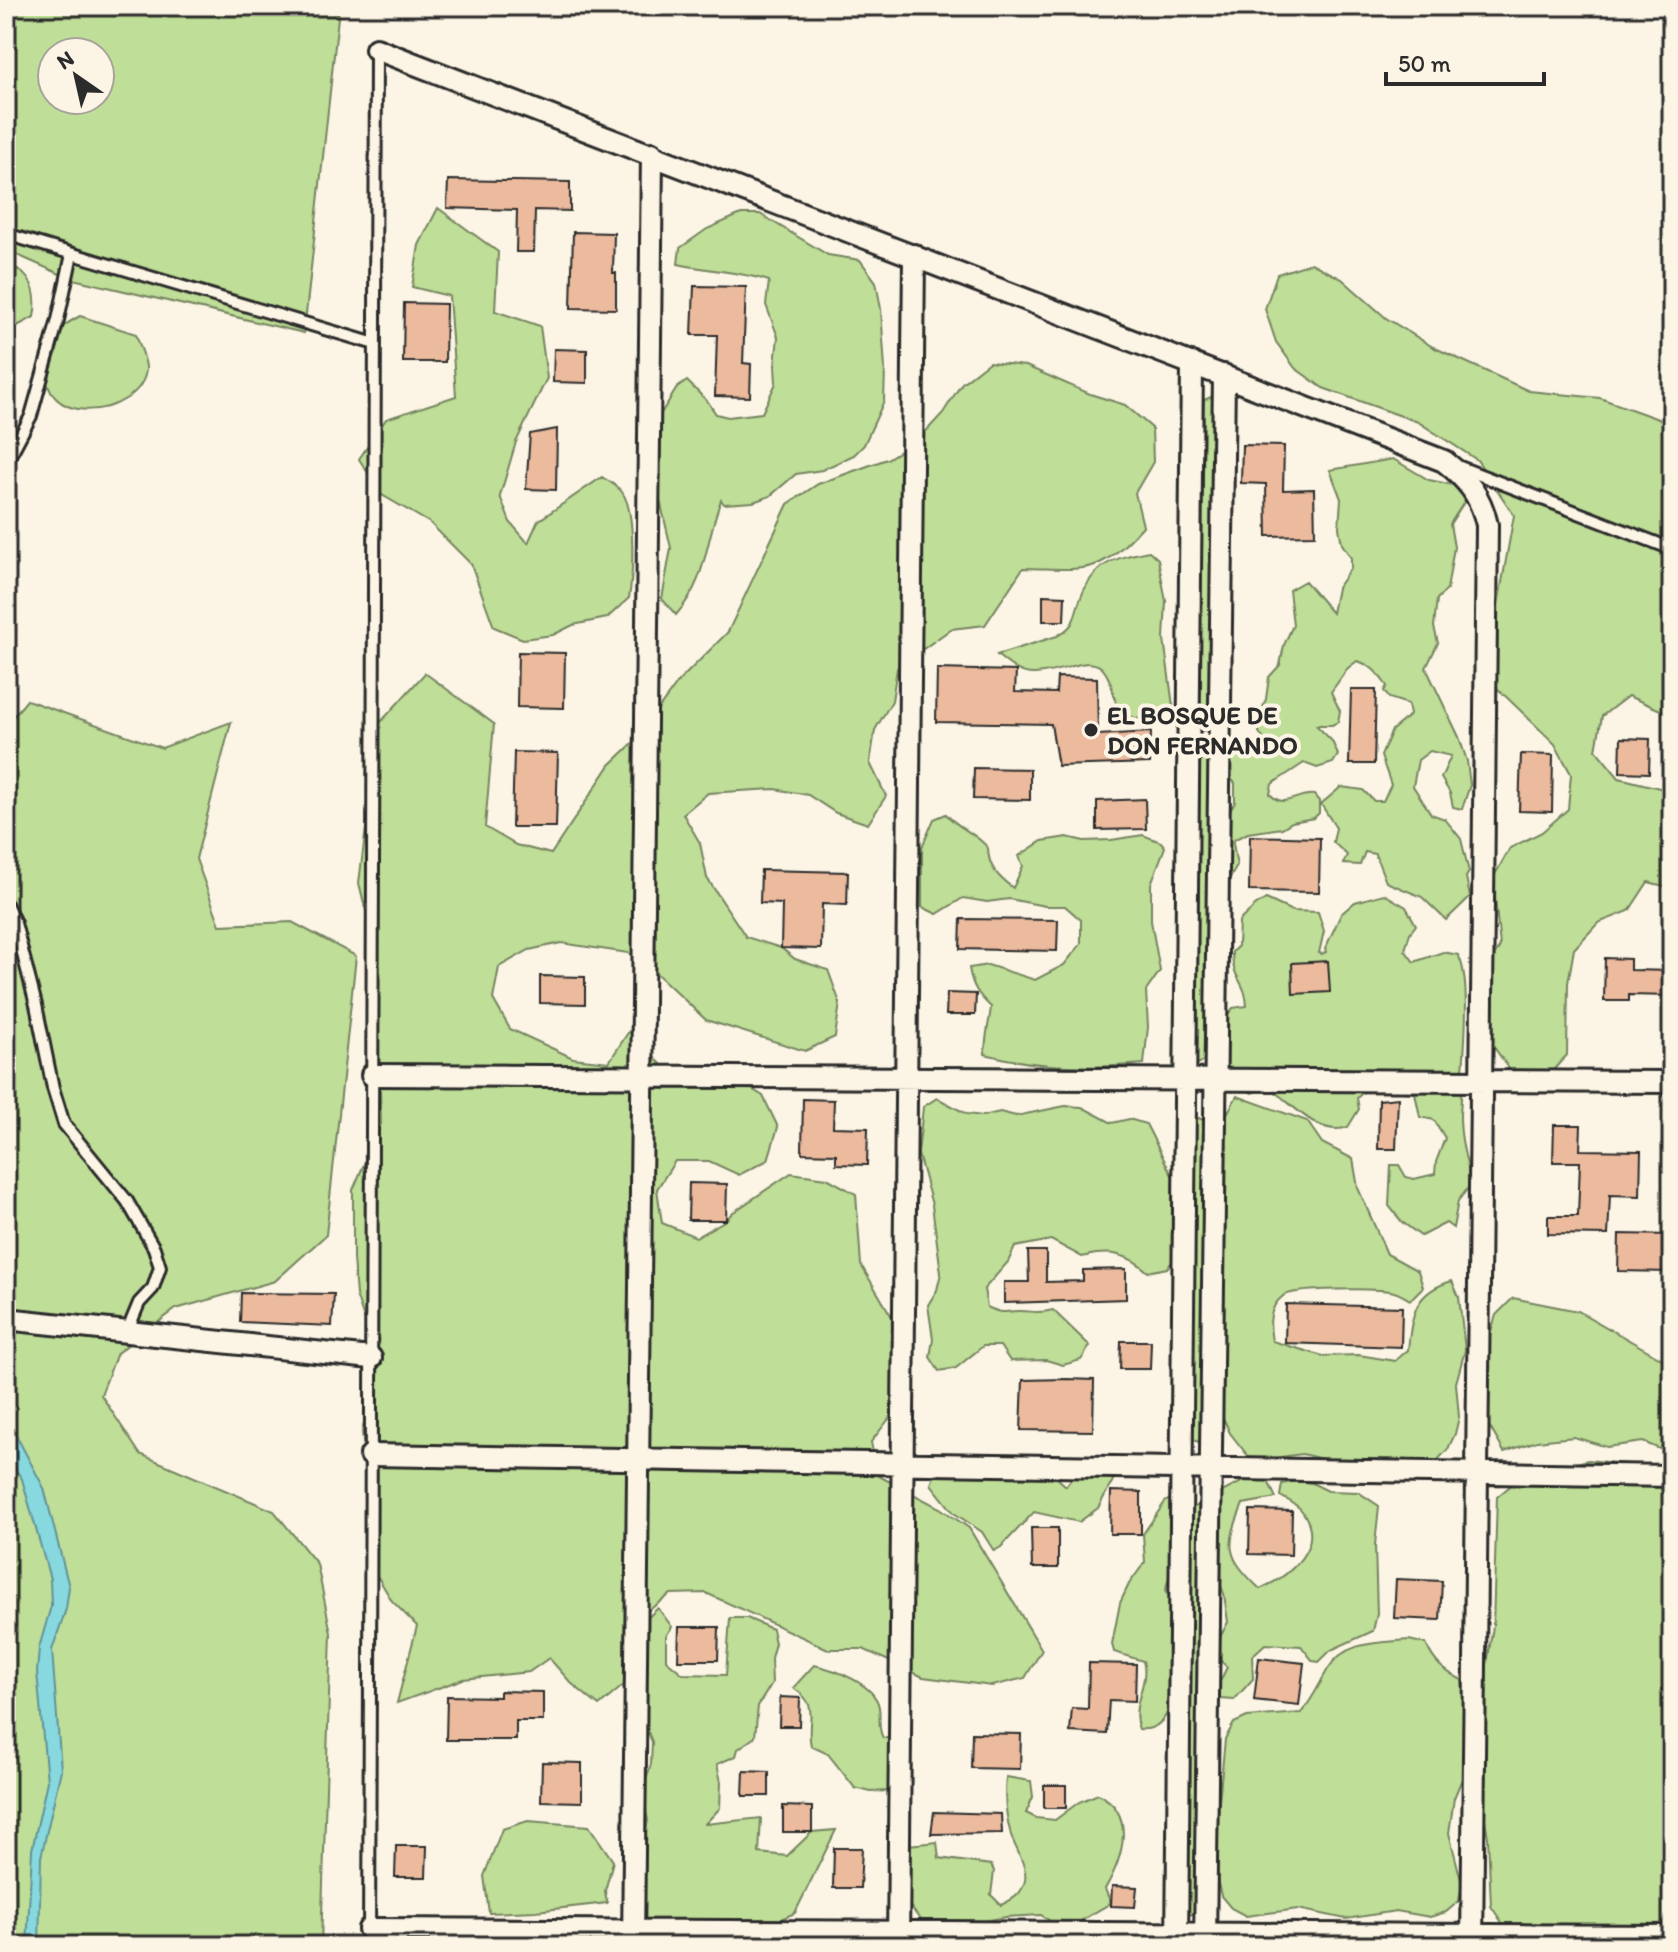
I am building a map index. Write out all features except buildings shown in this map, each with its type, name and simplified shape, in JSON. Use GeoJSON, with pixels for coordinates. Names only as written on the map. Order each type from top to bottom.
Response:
{"type":"FeatureCollection","features":[{"type":"Feature","properties":{"kind":"street"},"geometry":{"type":"LineString","coordinates":[[376,49],[1444,461],[1474,488],[1483,506],[1487,525],[1472,1941]]}},
{"type":"Feature","properties":{"kind":"street"},"geometry":{"type":"LineString","coordinates":[[633,1938],[652,153]]}},
{"type":"Feature","properties":{"kind":"street"},"geometry":{"type":"LineString","coordinates":[[898,1939],[914,255]]}},
{"type":"Feature","properties":{"kind":"street"},"geometry":{"type":"LineString","coordinates":[[1177,1940],[1192,363]]}},
{"type":"Feature","properties":{"kind":"street"},"geometry":{"type":"LineString","coordinates":[[1205,1940],[1224,375]]}},
{"type":"Feature","properties":{"kind":"street"},"geometry":{"type":"LineString","coordinates":[[372,1075],[1672,1082]]}},
{"type":"Feature","properties":{"kind":"street"},"geometry":{"type":"LineString","coordinates":[[6,1319],[371,1358]]}},
{"type":"Feature","properties":{"kind":"street"},"geometry":{"type":"LineString","coordinates":[[371,1455],[1672,1476]]}},
{"type":"Feature","properties":{"kind":"street"},"geometry":{"type":"LineString","coordinates":[[369,1937],[1472,1941],[1672,1936]]}},
{"type":"Feature","properties":{"kind":"lane"},"geometry":{"type":"LineString","coordinates":[[369,1937],[376,49]]}},
{"type":"Feature","properties":{"kind":"lane"},"geometry":{"type":"LineString","coordinates":[[6,234],[375,344]]}},
{"type":"Feature","properties":{"kind":"lane"},"geometry":{"type":"LineString","coordinates":[[6,463],[31,416],[72,254]]}},
{"type":"Feature","properties":{"kind":"lane"},"geometry":{"type":"LineString","coordinates":[[1444,461],[1672,549]]}},
{"type":"Feature","properties":{"kind":"lane"},"geometry":{"type":"LineString","coordinates":[[1189,723],[1219,724]]}},
{"type":"Feature","properties":{"kind":"lane"},"geometry":{"type":"LineString","coordinates":[[6,904],[15,923],[64,1124],[127,1201],[154,1248],[160,1267],[153,1288],[139,1303],[127,1332]]}},
{"type":"Feature","properties":{"kind":"green space"},"geometry":{"type":"Polygon","coordinates":[[[6,6],[339,8],[304,333],[69,278],[6,250],[6,6]]]}},
{"type":"Feature","properties":{"kind":"green space"},"geometry":{"type":"Polygon","coordinates":[[[438,208],[498,252],[495,311],[540,326],[547,378],[516,442],[500,496],[510,522],[528,543],[538,521],[602,477],[620,490],[626,501],[632,544],[629,598],[607,618],[573,625],[553,635],[523,639],[494,627],[471,564],[430,523],[382,495],[359,459],[386,419],[456,396],[449,296],[412,287],[419,245],[438,208]]]}},
{"type":"Feature","properties":{"kind":"green space"},"geometry":{"type":"Polygon","coordinates":[[[741,214],[760,214],[828,255],[860,260],[876,282],[881,309],[884,401],[864,445],[854,455],[822,470],[796,474],[770,496],[753,502],[724,504],[721,500],[700,574],[676,615],[662,599],[671,548],[657,487],[661,476],[648,453],[646,437],[677,388],[687,381],[716,414],[728,417],[762,413],[776,383],[778,337],[766,305],[769,281],[678,264],[680,248],[707,229],[741,214]]]}},
{"type":"Feature","properties":{"kind":"green space"},"geometry":{"type":"Polygon","coordinates":[[[6,263],[22,272],[31,284],[35,308],[34,317],[6,332],[6,263]]]}},
{"type":"Feature","properties":{"kind":"green space"},"geometry":{"type":"Polygon","coordinates":[[[1311,263],[1342,279],[1386,318],[1433,347],[1529,391],[1600,398],[1672,424],[1672,715],[1628,696],[1602,716],[1596,750],[1619,778],[1672,791],[1672,888],[1648,882],[1629,911],[1598,923],[1574,949],[1568,983],[1567,1055],[1543,1081],[1511,1072],[1492,1044],[1481,1010],[1483,976],[1500,946],[1493,878],[1510,848],[1542,832],[1568,809],[1571,774],[1555,744],[1497,688],[1489,655],[1514,515],[1477,460],[1418,422],[1323,388],[1295,368],[1276,342],[1265,309],[1277,274],[1311,263]]]}},
{"type":"Feature","properties":{"kind":"green space"},"geometry":{"type":"Polygon","coordinates":[[[80,316],[136,334],[144,357],[146,370],[140,386],[109,407],[89,410],[70,407],[55,398],[47,381],[47,357],[54,336],[80,316]]]}},
{"type":"Feature","properties":{"kind":"green space"},"geometry":{"type":"Polygon","coordinates":[[[989,362],[1026,366],[1090,394],[1125,405],[1152,428],[1153,462],[1135,493],[1143,526],[1102,562],[1077,569],[1023,568],[985,625],[951,629],[897,668],[892,701],[875,730],[870,763],[886,796],[868,824],[836,813],[808,795],[775,789],[708,793],[683,814],[700,843],[707,878],[746,937],[781,948],[795,959],[828,970],[840,1003],[835,1037],[805,1051],[706,1020],[656,973],[628,953],[561,943],[529,950],[499,967],[493,999],[510,1029],[573,1058],[609,1062],[629,1031],[662,1065],[732,1077],[763,1096],[778,1127],[768,1160],[739,1175],[709,1161],[675,1161],[657,1189],[662,1223],[696,1237],[726,1220],[791,1173],[827,1178],[856,1194],[861,1265],[914,1354],[913,1388],[871,1442],[877,1475],[940,1508],[969,1528],[1042,1650],[1025,1678],[992,1686],[923,1677],[863,1649],[828,1649],[706,1593],[671,1594],[645,1613],[643,1622],[658,1608],[672,1627],[666,1636],[666,1660],[683,1674],[726,1675],[730,1618],[747,1618],[772,1629],[775,1643],[771,1658],[772,1683],[758,1706],[755,1737],[738,1749],[736,1756],[717,1764],[721,1782],[720,1808],[705,1824],[761,1818],[759,1853],[787,1856],[812,1832],[836,1830],[795,1913],[760,1928],[690,1927],[637,1918],[641,1858],[648,1820],[644,1803],[645,1784],[651,1764],[652,1742],[640,1712],[638,1639],[625,1684],[599,1706],[571,1683],[549,1658],[529,1672],[463,1679],[397,1703],[417,1626],[392,1601],[376,1574],[362,1432],[378,1361],[356,1295],[353,1259],[353,1190],[381,1124],[376,952],[359,883],[379,724],[425,673],[494,724],[485,827],[516,845],[551,854],[610,765],[635,741],[678,682],[728,632],[788,504],[818,484],[887,459],[919,439],[943,413],[962,383],[989,362]]]}},
{"type":"Feature","properties":{"kind":"green space"},"geometry":{"type":"Polygon","coordinates":[[[1211,397],[1209,704],[1202,708],[1204,400],[1211,397]]]}},
{"type":"Feature","properties":{"kind":"green space"},"geometry":{"type":"Polygon","coordinates":[[[1393,459],[1429,480],[1453,485],[1466,499],[1450,524],[1454,547],[1447,590],[1437,599],[1434,627],[1438,643],[1426,668],[1459,737],[1467,761],[1470,785],[1462,809],[1453,807],[1450,793],[1441,778],[1451,756],[1430,751],[1418,760],[1413,786],[1431,814],[1445,819],[1461,839],[1469,872],[1466,877],[1470,897],[1446,920],[1422,897],[1386,882],[1375,854],[1365,852],[1360,865],[1343,864],[1347,855],[1333,842],[1336,828],[1321,804],[1341,787],[1363,790],[1374,801],[1383,801],[1391,785],[1381,756],[1392,730],[1410,715],[1408,704],[1389,698],[1384,691],[1387,686],[1378,674],[1357,661],[1331,692],[1340,711],[1338,722],[1316,725],[1332,741],[1338,755],[1333,763],[1317,768],[1304,763],[1272,784],[1270,794],[1280,801],[1314,795],[1319,801],[1319,813],[1314,818],[1292,822],[1282,828],[1248,833],[1235,839],[1237,866],[1227,883],[1222,822],[1235,802],[1235,783],[1228,776],[1231,746],[1245,745],[1249,748],[1265,742],[1259,732],[1260,715],[1269,677],[1280,665],[1293,625],[1289,590],[1305,581],[1332,613],[1337,588],[1351,568],[1351,558],[1342,544],[1339,528],[1341,499],[1330,470],[1393,459]]]}},
{"type":"Feature","properties":{"kind":"green space"},"geometry":{"type":"Polygon","coordinates":[[[1149,551],[1158,559],[1166,601],[1164,639],[1173,706],[1151,717],[1133,718],[1117,710],[1112,687],[1106,673],[1098,665],[1089,663],[1030,674],[1014,668],[997,655],[1063,632],[1071,625],[1085,588],[1098,570],[1125,556],[1149,551]]]}},
{"type":"Feature","properties":{"kind":"green space"},"geometry":{"type":"Polygon","coordinates":[[[27,700],[162,748],[231,722],[196,859],[220,925],[292,922],[356,956],[326,1235],[275,1281],[176,1309],[117,1353],[101,1395],[140,1454],[274,1511],[317,1564],[331,1633],[321,1946],[6,1946],[6,725],[27,700]]]}},
{"type":"Feature","properties":{"kind":"green space"},"geometry":{"type":"Polygon","coordinates":[[[1203,739],[1209,743],[1205,1060],[1198,1064],[1200,742],[1203,739]]]}},
{"type":"Feature","properties":{"kind":"green space"},"geometry":{"type":"Polygon","coordinates":[[[946,814],[988,848],[995,871],[1013,888],[1023,866],[1019,856],[1042,841],[1067,837],[1084,841],[1111,840],[1143,835],[1161,842],[1165,847],[1151,884],[1151,921],[1160,971],[1146,991],[1148,1027],[1144,1064],[1064,1066],[985,1054],[991,1007],[976,990],[969,968],[988,965],[1035,980],[1064,965],[1081,944],[1081,920],[1065,906],[1045,906],[1009,899],[987,902],[963,898],[937,914],[922,907],[922,847],[934,819],[946,814]]]}},
{"type":"Feature","properties":{"kind":"green space"},"geometry":{"type":"Polygon","coordinates":[[[1384,894],[1406,907],[1416,925],[1405,950],[1414,962],[1443,952],[1458,955],[1465,986],[1460,1125],[1472,1183],[1458,1201],[1453,1228],[1446,1223],[1421,1236],[1402,1222],[1389,1206],[1391,1165],[1399,1165],[1406,1177],[1414,1179],[1435,1174],[1445,1138],[1434,1120],[1420,1117],[1415,1093],[1402,1092],[1389,1083],[1363,1092],[1357,1098],[1359,1109],[1348,1127],[1337,1129],[1316,1124],[1271,1089],[1252,1093],[1217,1078],[1225,1018],[1233,1008],[1247,1006],[1232,952],[1238,946],[1239,921],[1266,899],[1292,911],[1318,912],[1324,931],[1319,953],[1322,954],[1326,952],[1341,914],[1355,902],[1384,894]]]}},
{"type":"Feature","properties":{"kind":"green space"},"geometry":{"type":"Polygon","coordinates":[[[1237,1096],[1307,1121],[1322,1143],[1353,1159],[1358,1188],[1387,1254],[1418,1271],[1423,1287],[1410,1300],[1394,1292],[1371,1290],[1290,1293],[1278,1301],[1272,1311],[1272,1341],[1323,1356],[1359,1355],[1395,1361],[1408,1350],[1411,1326],[1422,1298],[1452,1281],[1459,1297],[1465,1350],[1456,1383],[1459,1417],[1455,1434],[1448,1449],[1436,1462],[1420,1469],[1352,1466],[1302,1454],[1252,1461],[1230,1433],[1219,1409],[1215,1135],[1237,1096]]]}},
{"type":"Feature","properties":{"kind":"green space"},"geometry":{"type":"Polygon","coordinates":[[[937,1098],[967,1114],[983,1116],[1000,1112],[1016,1116],[1065,1106],[1082,1107],[1112,1123],[1129,1119],[1146,1124],[1177,1185],[1179,1254],[1167,1268],[1148,1272],[1118,1255],[1082,1257],[1051,1240],[1015,1247],[1008,1262],[984,1289],[987,1307],[997,1311],[1053,1310],[1090,1346],[1081,1360],[1063,1365],[1046,1360],[1010,1361],[1000,1346],[983,1346],[956,1368],[939,1371],[930,1357],[933,1339],[928,1305],[937,1290],[941,1273],[932,1205],[918,1154],[923,1107],[937,1098]]]}},
{"type":"Feature","properties":{"kind":"green space"},"geometry":{"type":"Polygon","coordinates":[[[1196,1120],[1205,1121],[1201,1439],[1198,1442],[1192,1438],[1196,1120]]]}},
{"type":"Feature","properties":{"kind":"green space"},"geometry":{"type":"Polygon","coordinates":[[[1513,1298],[1578,1311],[1664,1360],[1672,1368],[1672,1454],[1643,1442],[1607,1447],[1574,1437],[1537,1441],[1504,1452],[1487,1422],[1485,1351],[1496,1315],[1513,1298]]]}},
{"type":"Feature","properties":{"kind":"green space"},"geometry":{"type":"Polygon","coordinates":[[[1588,1460],[1672,1469],[1672,1770],[1664,1770],[1672,1801],[1672,1936],[1649,1946],[1632,1946],[1577,1933],[1509,1933],[1491,1906],[1488,1837],[1482,1802],[1482,1697],[1493,1626],[1497,1497],[1521,1477],[1588,1460]]]}},
{"type":"Feature","properties":{"kind":"green space"},"geometry":{"type":"Polygon","coordinates":[[[1046,1468],[1066,1486],[1076,1472],[1117,1473],[1098,1508],[1079,1522],[1034,1512],[994,1551],[982,1532],[954,1513],[931,1484],[936,1471],[1046,1468]]]}},
{"type":"Feature","properties":{"kind":"green space"},"geometry":{"type":"Polygon","coordinates":[[[1251,1477],[1268,1481],[1276,1498],[1243,1504],[1233,1531],[1232,1551],[1240,1568],[1260,1589],[1293,1568],[1308,1547],[1309,1524],[1295,1504],[1280,1496],[1282,1484],[1296,1481],[1312,1483],[1328,1491],[1358,1492],[1379,1506],[1375,1545],[1377,1614],[1373,1631],[1331,1650],[1319,1662],[1313,1661],[1301,1646],[1265,1644],[1252,1656],[1253,1679],[1234,1700],[1220,1699],[1216,1690],[1227,1667],[1216,1656],[1216,1645],[1228,1622],[1224,1594],[1216,1572],[1218,1494],[1251,1477]]]}},
{"type":"Feature","properties":{"kind":"green space"},"geometry":{"type":"Polygon","coordinates":[[[1170,1499],[1183,1536],[1166,1593],[1179,1604],[1177,1680],[1165,1716],[1154,1727],[1139,1729],[1136,1712],[1144,1678],[1143,1661],[1114,1652],[1112,1644],[1120,1603],[1145,1562],[1143,1534],[1170,1499]]]}},
{"type":"Feature","properties":{"kind":"green space"},"geometry":{"type":"Polygon","coordinates":[[[1198,1505],[1196,1912],[1190,1915],[1192,1508],[1198,1505]]]}},
{"type":"Feature","properties":{"kind":"green space"},"geometry":{"type":"Polygon","coordinates":[[[1409,1640],[1426,1644],[1440,1666],[1462,1680],[1470,1750],[1467,1767],[1454,1798],[1449,1833],[1462,1884],[1459,1901],[1446,1912],[1430,1917],[1396,1911],[1346,1919],[1298,1909],[1246,1916],[1231,1908],[1221,1896],[1215,1844],[1225,1739],[1234,1723],[1247,1717],[1301,1713],[1328,1669],[1344,1653],[1364,1645],[1409,1640]]]}},
{"type":"Feature","properties":{"kind":"green space"},"geometry":{"type":"Polygon","coordinates":[[[814,1665],[852,1679],[876,1699],[881,1734],[883,1738],[895,1738],[896,1782],[887,1791],[871,1792],[855,1788],[828,1754],[811,1746],[810,1707],[793,1688],[814,1665]]]}},
{"type":"Feature","properties":{"kind":"green space"},"geometry":{"type":"Polygon","coordinates":[[[1006,1777],[1031,1781],[1033,1797],[1026,1813],[1036,1818],[1055,1820],[1079,1802],[1098,1794],[1110,1802],[1118,1812],[1123,1837],[1117,1864],[1105,1889],[1111,1903],[1073,1925],[1056,1925],[1041,1915],[1006,1917],[957,1926],[926,1923],[907,1902],[908,1845],[937,1842],[939,1858],[991,1865],[994,1871],[991,1895],[1001,1905],[1015,1897],[1022,1888],[1025,1872],[1008,1821],[1006,1777]]]}},
{"type":"Feature","properties":{"kind":"green space"},"geometry":{"type":"Polygon","coordinates":[[[528,1821],[589,1826],[613,1861],[605,1891],[607,1903],[489,1913],[484,1876],[502,1829],[528,1821]]]}},
{"type":"Feature","properties":{"kind":"green space"},"geometry":{"type":"Polygon","coordinates":[[[582,1938],[598,1946],[409,1946],[410,1939],[582,1938]]]}},
{"type":"Feature","properties":{"kind":"water"},"geometry":{"type":"Polygon","coordinates":[[[6,1408],[8,1420],[44,1488],[69,1587],[66,1609],[52,1650],[61,1770],[41,1857],[39,1946],[27,1946],[32,1850],[47,1781],[37,1672],[39,1648],[51,1606],[50,1579],[22,1479],[6,1455],[6,1408]]]}},
{"type":"Feature","properties":{"kind":"place","name":"EL BOSQUE DE DON FERNANDO"},"geometry":{"type":"Point","coordinates":[1091,730]}}]}
